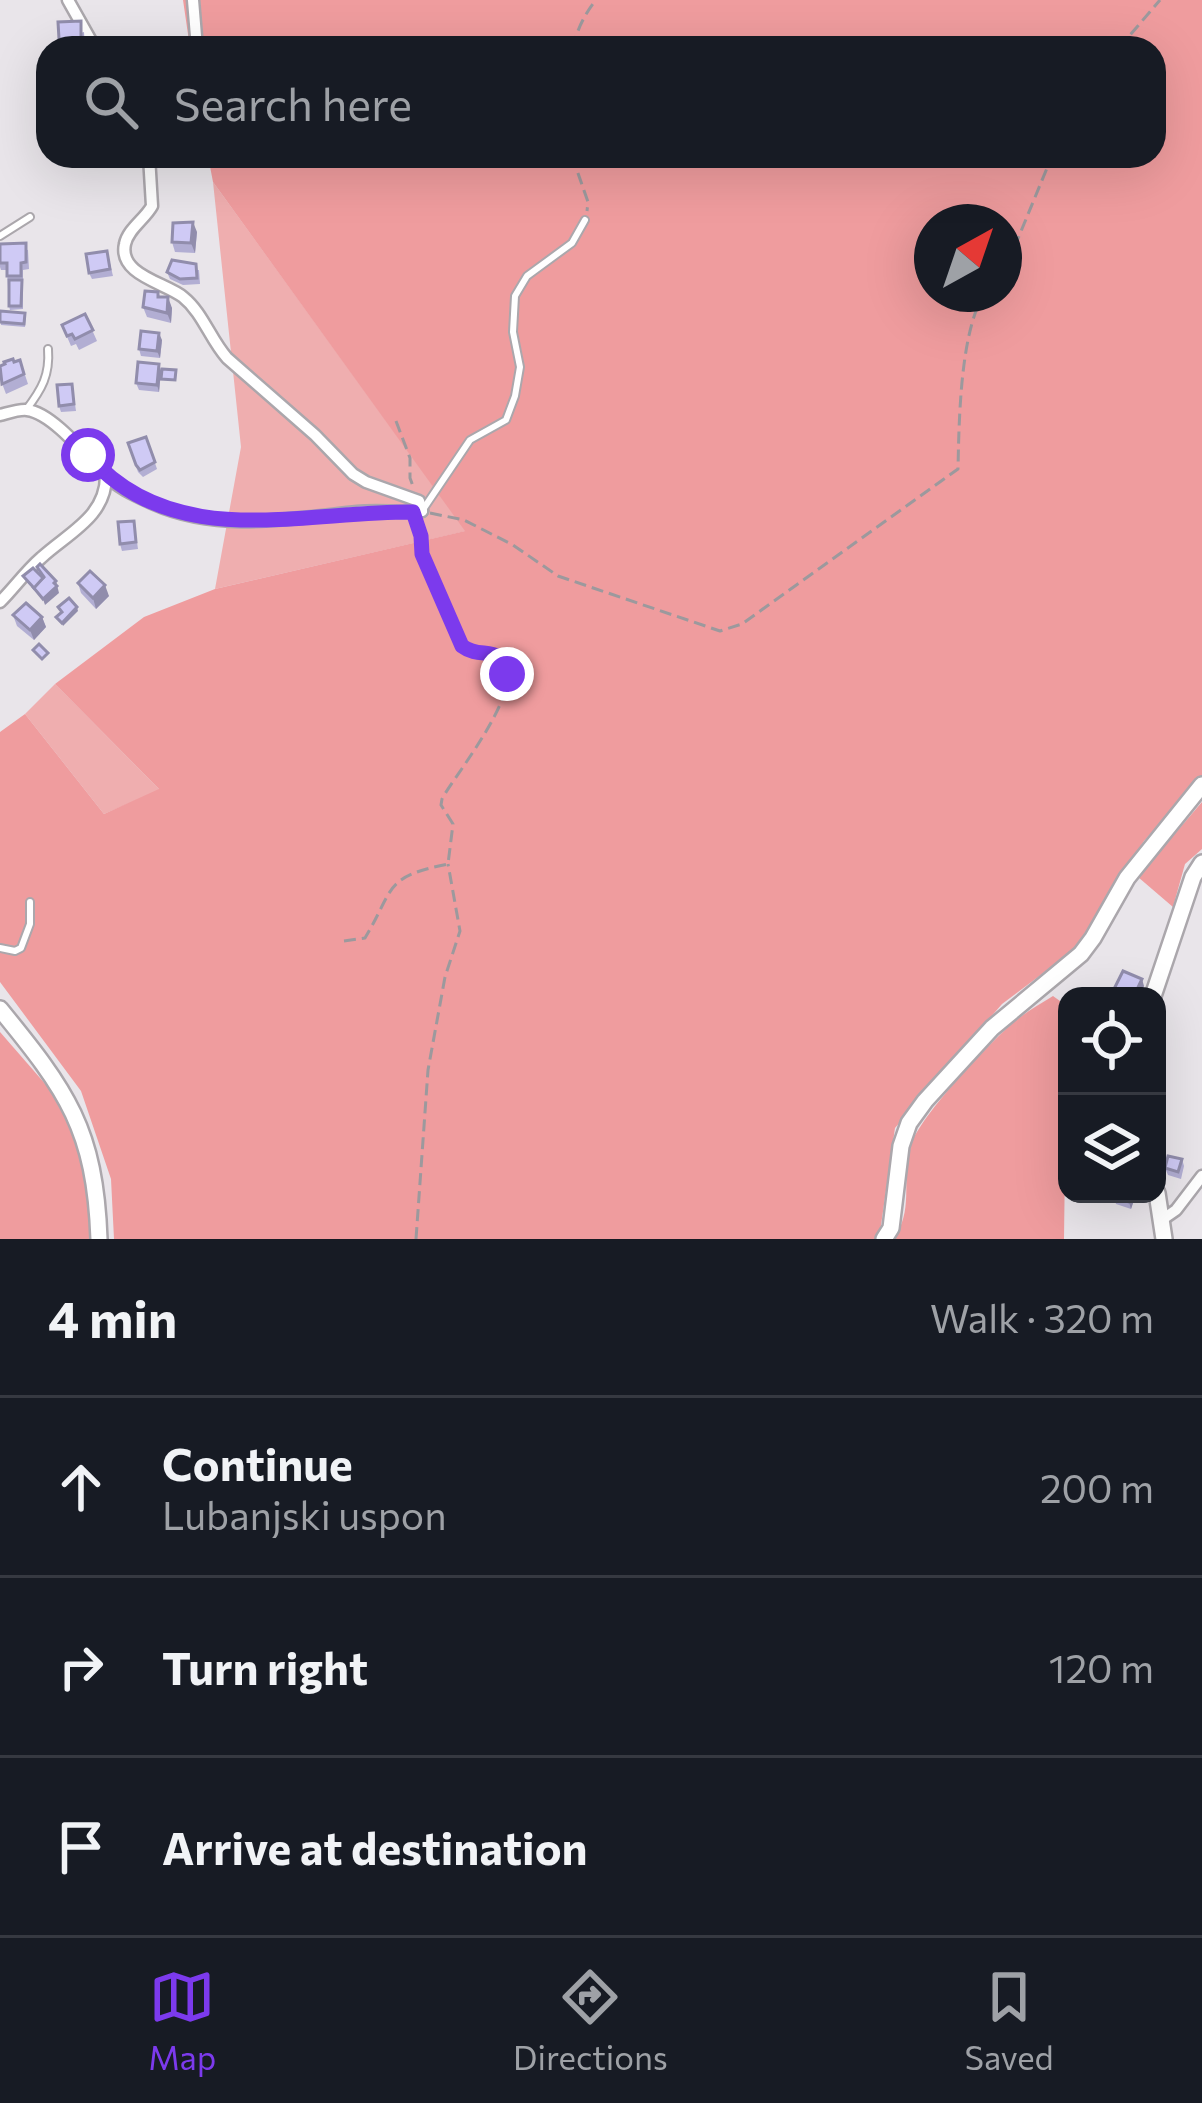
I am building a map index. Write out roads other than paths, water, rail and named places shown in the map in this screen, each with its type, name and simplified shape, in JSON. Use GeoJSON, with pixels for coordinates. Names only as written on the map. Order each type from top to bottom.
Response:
{"type":"FeatureCollection","features":[{"type":"Feature","properties":{"kind":"main road"},"geometry":{"type":"LineString","coordinates":[[884,1239],[891,1228],[901,1146],[909,1123],[992,1028],[1081,954],[1127,878],[1202,785]]}},
{"type":"Feature","properties":{"kind":"main road"},"geometry":{"type":"LineString","coordinates":[[1156,987],[1202,863]]}},
{"type":"Feature","properties":{"kind":"main road"},"geometry":{"type":"LineString","coordinates":[[0,1009],[50,1071],[80,1127],[92,1160],[98,1239]]}},
{"type":"Feature","properties":{"kind":"main road"},"geometry":{"type":"LineString","coordinates":[[1159,1203],[1164,1239]]}},
{"type":"Feature","properties":{"kind":"street"},"geometry":{"type":"LineString","coordinates":[[68,0],[88,36]]}},
{"type":"Feature","properties":{"kind":"street"},"geometry":{"type":"LineString","coordinates":[[194,0],[196,36]]}},
{"type":"Feature","properties":{"kind":"street"},"geometry":{"type":"LineString","coordinates":[[150,168],[152,206],[125,240],[131,266],[183,297],[226,358],[353,474],[418,508]]}},
{"type":"Feature","properties":{"kind":"street"},"geometry":{"type":"LineString","coordinates":[[0,415],[26,410],[63,431],[122,488],[176,512],[276,521],[418,508]]}},
{"type":"Feature","properties":{"kind":"street"},"geometry":{"type":"LineString","coordinates":[[0,602],[38,560],[103,503],[106,476]]}},
{"type":"Feature","properties":{"kind":"street"},"geometry":{"type":"LineString","coordinates":[[1163,1219],[1202,1176]]}},
{"type":"Feature","properties":{"kind":"lane"},"geometry":{"type":"LineString","coordinates":[[0,236],[30,217]]}},
{"type":"Feature","properties":{"kind":"lane"},"geometry":{"type":"LineString","coordinates":[[418,508],[470,440],[506,420],[520,368],[513,332],[515,296],[527,276],[572,243],[585,220]]}},
{"type":"Feature","properties":{"kind":"lane"},"geometry":{"type":"LineString","coordinates":[[26,410],[46,382],[48,349]]}},
{"type":"Feature","properties":{"kind":"lane"},"geometry":{"type":"LineString","coordinates":[[0,948],[21,948],[30,924],[30,902]]}}]}
